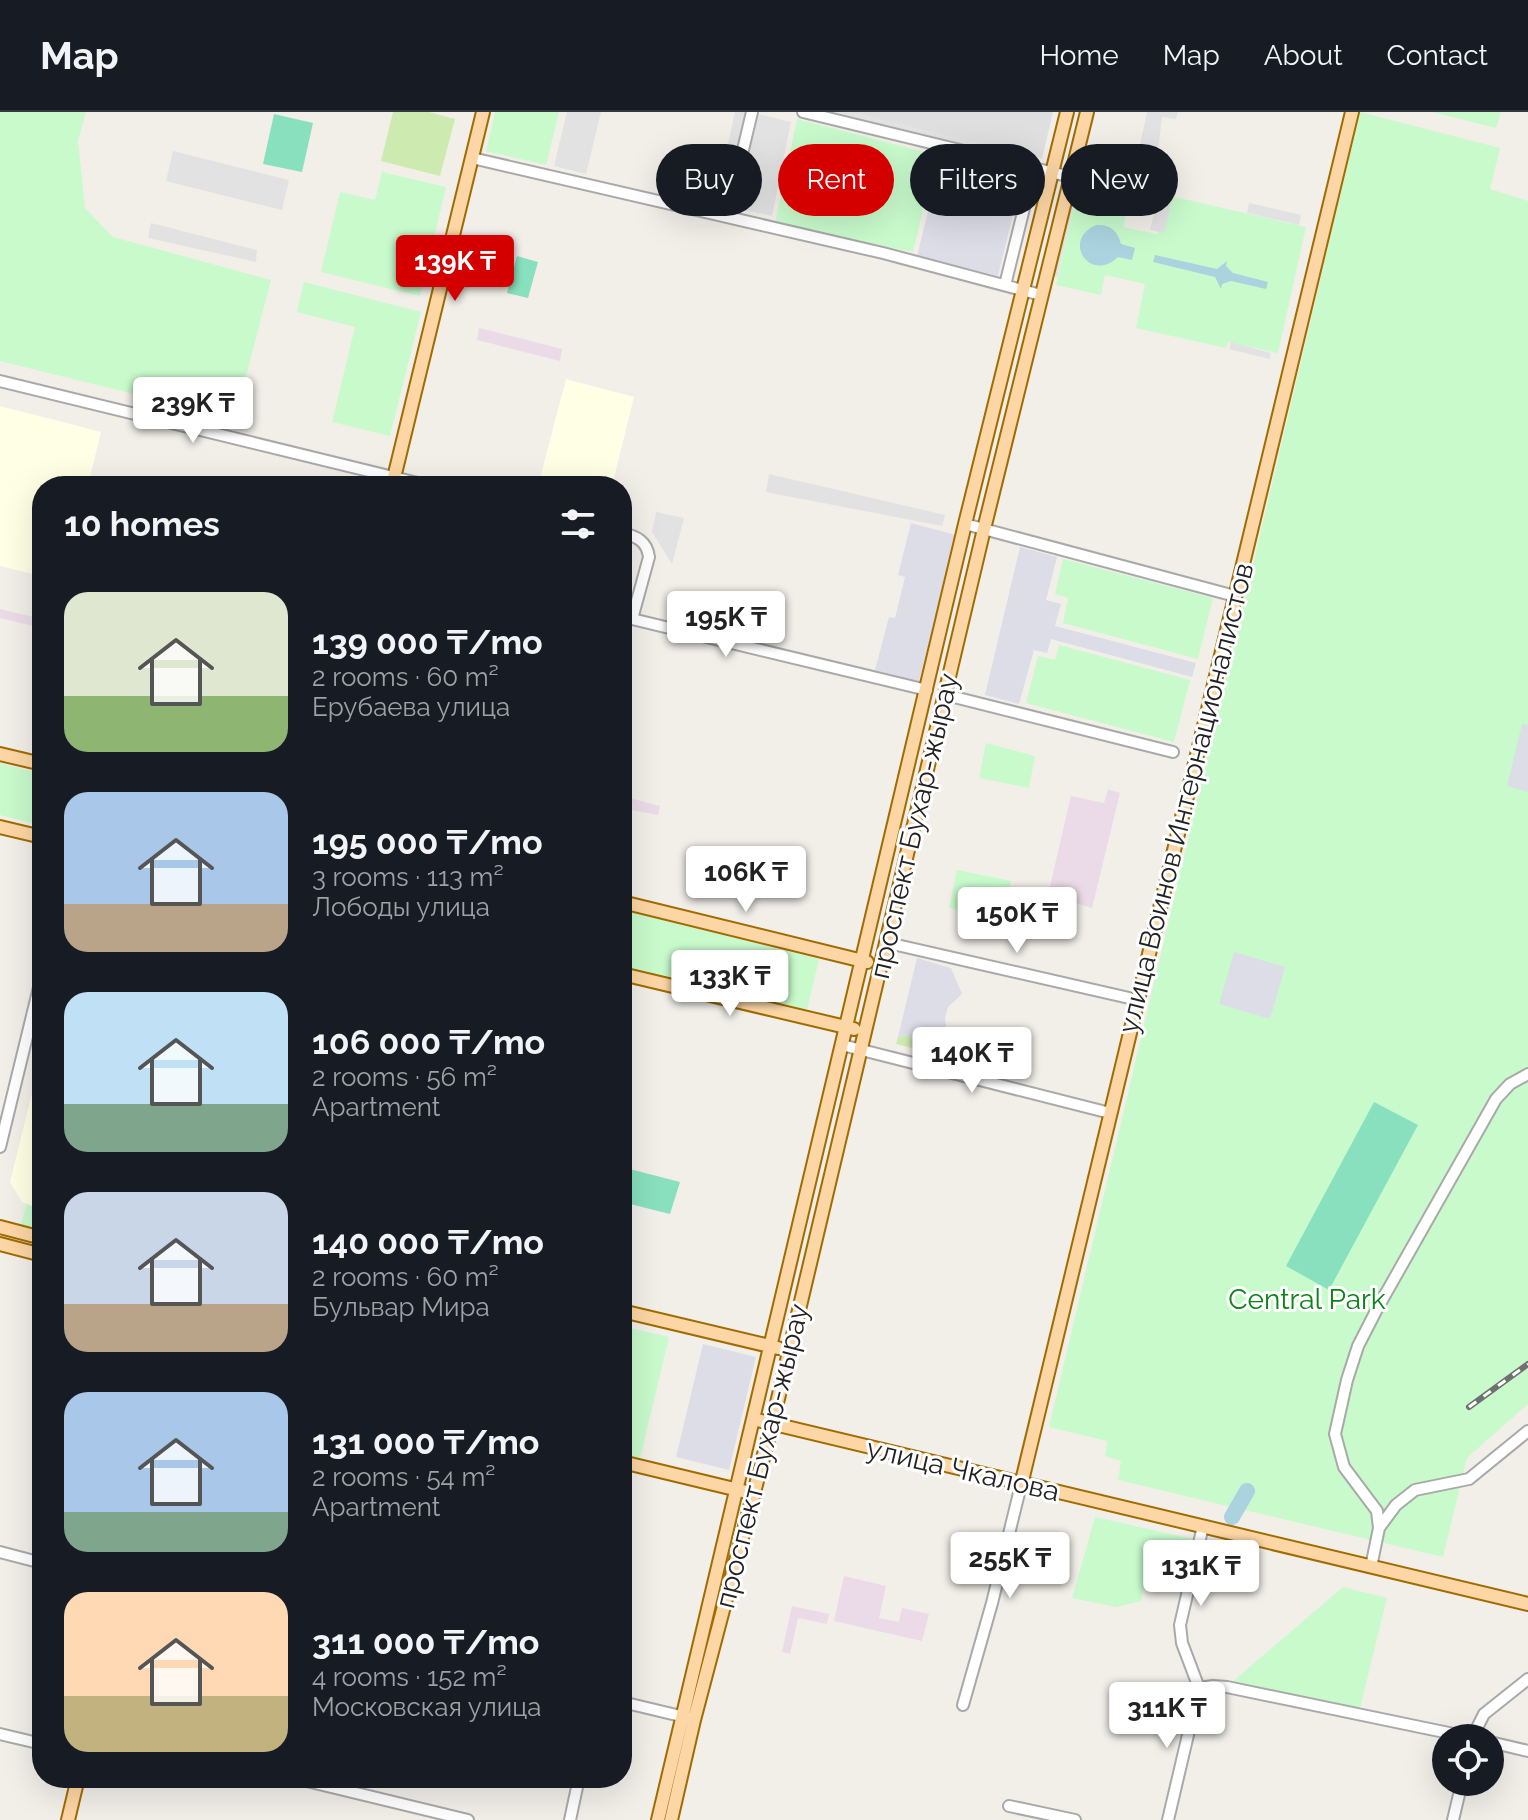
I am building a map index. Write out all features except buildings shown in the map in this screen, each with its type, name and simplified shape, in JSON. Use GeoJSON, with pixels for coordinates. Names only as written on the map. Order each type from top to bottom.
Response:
{"type":"FeatureCollection","features":[{"type":"Feature","properties":{"kind":"main road"},"geometry":{"type":"LineString","coordinates":[[394,476],[483,112]]}},
{"type":"Feature","properties":{"kind":"main road","name":"проспект Бухар-жырау"},"geometry":{"type":"LineString","coordinates":[[671,1820],[736,1489],[965,524],[1067,112]]}},
{"type":"Feature","properties":{"kind":"main road","name":"проспект Бухар-жырау"},"geometry":{"type":"LineString","coordinates":[[1079,144],[1087,112]]}},
{"type":"Feature","properties":{"kind":"main road","name":"улица Воинов Интернационалистов"},"geometry":{"type":"LineString","coordinates":[[1021,1485],[1352,112]]}},
{"type":"Feature","properties":{"kind":"main road","name":"проспект Бухар-жырау"},"geometry":{"type":"LineString","coordinates":[[658,1820],[755,1494],[1061,216]]}},
{"type":"Feature","properties":{"kind":"main road"},"geometry":{"type":"LineString","coordinates":[[0,754],[32,762]]}},
{"type":"Feature","properties":{"kind":"main road"},"geometry":{"type":"LineString","coordinates":[[0,827],[32,835]]}},
{"type":"Feature","properties":{"kind":"main road"},"geometry":{"type":"LineString","coordinates":[[632,904],[882,966]]}},
{"type":"Feature","properties":{"kind":"main road"},"geometry":{"type":"LineString","coordinates":[[632,976],[865,1032]]}},
{"type":"Feature","properties":{"kind":"main road"},"geometry":{"type":"LineString","coordinates":[[0,1227],[32,1235]]}},
{"type":"Feature","properties":{"kind":"main road"},"geometry":{"type":"LineString","coordinates":[[0,1244],[32,1252]]}},
{"type":"Feature","properties":{"kind":"main road"},"geometry":{"type":"LineString","coordinates":[[632,1313],[789,1351]]}},
{"type":"Feature","properties":{"kind":"main road","name":"улица Чкалова"},"geometry":{"type":"LineString","coordinates":[[753,1419],[1528,1604]]}},
{"type":"Feature","properties":{"kind":"main road"},"geometry":{"type":"LineString","coordinates":[[632,1464],[755,1494]]}},
{"type":"Feature","properties":{"kind":"main road"},"geometry":{"type":"LineString","coordinates":[[68,1820],[76,1788]]}},
{"type":"Feature","properties":{"kind":"street"},"geometry":{"type":"LineString","coordinates":[[727,217],[752,112]]}},
{"type":"Feature","properties":{"kind":"street"},"geometry":{"type":"LineString","coordinates":[[803,112],[935,144]]}},
{"type":"Feature","properties":{"kind":"street"},"geometry":{"type":"LineString","coordinates":[[472,158],[883,253],[1041,295]]}},
{"type":"Feature","properties":{"kind":"street"},"geometry":{"type":"LineString","coordinates":[[1045,171],[1061,175]]}},
{"type":"Feature","properties":{"kind":"street"},"geometry":{"type":"LineString","coordinates":[[1005,285],[1022,216]]}},
{"type":"Feature","properties":{"kind":"street"},"geometry":{"type":"LineString","coordinates":[[0,381],[373,476]]}},
{"type":"Feature","properties":{"kind":"street"},"geometry":{"type":"LineString","coordinates":[[965,524],[1235,596]]}},
{"type":"Feature","properties":{"kind":"street"},"geometry":{"type":"LineString","coordinates":[[632,536],[640,539],[649,557],[632,619],[927,690]]}},
{"type":"Feature","properties":{"kind":"street"},"geometry":{"type":"LineString","coordinates":[[946,695],[1173,752]]}},
{"type":"Feature","properties":{"kind":"street"},"geometry":{"type":"LineString","coordinates":[[888,943],[1138,1000]]}},
{"type":"Feature","properties":{"kind":"street"},"geometry":{"type":"LineString","coordinates":[[0,1147],[32,1016]]}},
{"type":"Feature","properties":{"kind":"street"},"geometry":{"type":"LineString","coordinates":[[842,1045],[1110,1113]]}},
{"type":"Feature","properties":{"kind":"street"},"geometry":{"type":"LineString","coordinates":[[1371,1567],[1379,1528],[1377,1511],[1344,1467],[1335,1434],[1358,1346],[1490,1109],[1510,1084],[1528,1074]]}},
{"type":"Feature","properties":{"kind":"street"},"geometry":{"type":"LineString","coordinates":[[1379,1528],[1396,1505],[1415,1490],[1469,1479],[1528,1431]]}},
{"type":"Feature","properties":{"kind":"street"},"geometry":{"type":"LineString","coordinates":[[963,1705],[1021,1485]]}},
{"type":"Feature","properties":{"kind":"street"},"geometry":{"type":"LineString","coordinates":[[1168,1820],[1199,1688],[1182,1643],[1180,1625],[1203,1526]]}},
{"type":"Feature","properties":{"kind":"street"},"geometry":{"type":"LineString","coordinates":[[0,1552],[32,1560]]}},
{"type":"Feature","properties":{"kind":"street"},"geometry":{"type":"LineString","coordinates":[[1479,1724],[1484,1714],[1528,1679]]}},
{"type":"Feature","properties":{"kind":"street"},"geometry":{"type":"LineString","coordinates":[[1199,1688],[1227,1687],[1432,1730]]}},
{"type":"Feature","properties":{"kind":"street"},"geometry":{"type":"LineString","coordinates":[[632,1704],[689,1718]]}},
{"type":"Feature","properties":{"kind":"street"},"geometry":{"type":"LineString","coordinates":[[0,1734],[32,1742]]}},
{"type":"Feature","properties":{"kind":"street"},"geometry":{"type":"LineString","coordinates":[[1504,1745],[1528,1751]]}},
{"type":"Feature","properties":{"kind":"street"},"geometry":{"type":"LineString","coordinates":[[335,1788],[468,1820]]}},
{"type":"Feature","properties":{"kind":"street"},"geometry":{"type":"LineString","coordinates":[[570,1820],[577,1788]]}},
{"type":"Feature","properties":{"kind":"street"},"geometry":{"type":"LineString","coordinates":[[1453,1820],[1459,1796]]}},
{"type":"Feature","properties":{"kind":"street"},"geometry":{"type":"LineString","coordinates":[[1009,1806],[1075,1820]]}},
{"type":"Feature","properties":{"kind":"shaded area"},"geometry":{"type":"Polygon","coordinates":[[[567,112],[601,112],[586,174],[554,166],[567,112]]]}},
{"type":"Feature","properties":{"kind":"shaded area"},"geometry":{"type":"Polygon","coordinates":[[[735,112],[749,112],[791,122],[787,144],[778,144],[778,186],[772,216],[762,214],[762,144],[728,144],[735,112]]]}},
{"type":"Feature","properties":{"kind":"shaded area"},"geometry":{"type":"Polygon","coordinates":[[[826,112],[851,112],[982,144],[957,144],[826,112]]]}},
{"type":"Feature","properties":{"kind":"shaded area"},"geometry":{"type":"Polygon","coordinates":[[[850,112],[1053,112],[1045,146],[981,144],[850,112]]]}},
{"type":"Feature","properties":{"kind":"shaded area"},"geometry":{"type":"Polygon","coordinates":[[[1147,112],[1178,112],[1176,119],[1162,117],[1159,144],[1140,144],[1147,112]]]}},
{"type":"Feature","properties":{"kind":"shaded area"},"geometry":{"type":"Polygon","coordinates":[[[173,151],[289,180],[282,210],[166,181],[173,151]]]}},
{"type":"Feature","properties":{"kind":"shaded area"},"geometry":{"type":"Polygon","coordinates":[[[1249,203],[1301,215],[1299,225],[1247,213],[1249,203]]]}},
{"type":"Feature","properties":{"kind":"shaded area"},"geometry":{"type":"Polygon","coordinates":[[[927,216],[1013,216],[998,276],[917,256],[927,216]]]}},
{"type":"Feature","properties":{"kind":"shaded area"},"geometry":{"type":"Polygon","coordinates":[[[1065,216],[1071,216],[1057,277],[1051,275],[1065,216]]]}},
{"type":"Feature","properties":{"kind":"shaded area"},"geometry":{"type":"Polygon","coordinates":[[[1153,216],[1168,216],[1164,233],[1150,230],[1153,216]]]}},
{"type":"Feature","properties":{"kind":"shaded area"},"geometry":{"type":"Polygon","coordinates":[[[151,223],[257,250],[256,262],[148,238],[151,223]]]}},
{"type":"Feature","properties":{"kind":"shaded area"},"geometry":{"type":"Polygon","coordinates":[[[479,328],[562,349],[560,361],[477,340],[479,328]]]}},
{"type":"Feature","properties":{"kind":"shaded area"},"geometry":{"type":"Polygon","coordinates":[[[1231,342],[1271,353],[1270,359],[1229,349],[1231,342]]]}},
{"type":"Feature","properties":{"kind":"shaded area"},"geometry":{"type":"Polygon","coordinates":[[[566,379],[634,397],[614,476],[541,476],[566,379]]]}},
{"type":"Feature","properties":{"kind":"shaded area"},"geometry":{"type":"Polygon","coordinates":[[[0,406],[101,432],[90,476],[32,476],[32,574],[0,566],[0,406]]]}},
{"type":"Feature","properties":{"kind":"shaded area"},"geometry":{"type":"Polygon","coordinates":[[[769,474],[945,515],[942,526],[766,492],[769,474]]]}},
{"type":"Feature","properties":{"kind":"shaded area"},"geometry":{"type":"Polygon","coordinates":[[[656,512],[684,518],[672,564],[652,532],[656,512]]]}},
{"type":"Feature","properties":{"kind":"shaded area"},"geometry":{"type":"Polygon","coordinates":[[[911,523],[956,535],[919,681],[875,670],[889,617],[895,618],[905,577],[898,575],[911,523]]]}},
{"type":"Feature","properties":{"kind":"shaded area"},"geometry":{"type":"Polygon","coordinates":[[[1020,547],[1057,557],[1046,600],[1061,604],[1055,626],[1196,663],[1192,677],[1051,639],[1047,653],[1034,650],[1019,704],[985,695],[1020,547]]]}},
{"type":"Feature","properties":{"kind":"shaded area"},"geometry":{"type":"Polygon","coordinates":[[[0,609],[32,617],[32,626],[0,618],[0,609]]]}},
{"type":"Feature","properties":{"kind":"shaded area"},"geometry":{"type":"Polygon","coordinates":[[[1522,724],[1528,725],[1528,792],[1507,786],[1522,724]]]}},
{"type":"Feature","properties":{"kind":"shaded area"},"geometry":{"type":"Polygon","coordinates":[[[1108,789],[1120,793],[1092,908],[1048,895],[1071,796],[1104,803],[1108,789]]]}},
{"type":"Feature","properties":{"kind":"shaded area"},"geometry":{"type":"Polygon","coordinates":[[[632,799],[660,806],[658,815],[632,810],[632,799]]]}},
{"type":"Feature","properties":{"kind":"shaded area"},"geometry":{"type":"Polygon","coordinates":[[[1234,952],[1285,967],[1270,1019],[1219,1004],[1234,952]]]}},
{"type":"Feature","properties":{"kind":"shaded area"},"geometry":{"type":"Polygon","coordinates":[[[917,958],[951,968],[962,994],[948,1007],[946,1028],[932,1031],[929,1041],[920,1045],[912,1041],[909,1035],[898,1037],[917,958]]]}},
{"type":"Feature","properties":{"kind":"shaded area"},"geometry":{"type":"Polygon","coordinates":[[[892,1050],[1009,1079],[1007,1085],[890,1057],[892,1050]]]}},
{"type":"Feature","properties":{"kind":"shaded area"},"geometry":{"type":"Polygon","coordinates":[[[32,1093],[32,1206],[22,1202],[10,1182],[32,1093]]]}},
{"type":"Feature","properties":{"kind":"shaded area"},"geometry":{"type":"Polygon","coordinates":[[[703,1344],[756,1357],[729,1470],[676,1457],[703,1344]]]}},
{"type":"Feature","properties":{"kind":"shaded area"},"geometry":{"type":"Polygon","coordinates":[[[844,1576],[886,1586],[879,1618],[899,1622],[902,1608],[929,1614],[922,1641],[834,1621],[844,1576]]]}},
{"type":"Feature","properties":{"kind":"shaded area"},"geometry":{"type":"Polygon","coordinates":[[[792,1606],[829,1614],[827,1624],[798,1618],[790,1654],[782,1652],[792,1606]]]}},
{"type":"Feature","properties":{"kind":"green space"},"geometry":{"type":"Polygon","coordinates":[[[0,112],[86,112],[78,141],[85,208],[113,237],[271,280],[235,419],[0,361],[0,112]]]}},
{"type":"Feature","properties":{"kind":"green space"},"geometry":{"type":"Polygon","coordinates":[[[393,112],[429,112],[455,119],[440,176],[381,161],[393,112]]]}},
{"type":"Feature","properties":{"kind":"green space"},"geometry":{"type":"Polygon","coordinates":[[[495,112],[559,112],[546,165],[486,151],[495,112]]]}},
{"type":"Feature","properties":{"kind":"green space","name":"Central Park"},"geometry":{"type":"Polygon","coordinates":[[[1360,112],[1500,148],[1490,189],[1528,201],[1528,1404],[1467,1458],[1443,1557],[1118,1480],[1121,1461],[1105,1456],[1107,1441],[1049,1427],[1360,112]]]}},
{"type":"Feature","properties":{"kind":"green space"},"geometry":{"type":"Polygon","coordinates":[[[1432,112],[1501,112],[1496,128],[1432,112]]]}},
{"type":"Feature","properties":{"kind":"green space"},"geometry":{"type":"Polygon","coordinates":[[[274,114],[313,123],[302,172],[263,164],[274,114]]]}},
{"type":"Feature","properties":{"kind":"green space"},"geometry":{"type":"Polygon","coordinates":[[[797,119],[894,144],[792,144],[797,119]]]}},
{"type":"Feature","properties":{"kind":"green space"},"geometry":{"type":"Polygon","coordinates":[[[894,144],[910,148],[910,216],[922,216],[913,252],[775,223],[778,209],[778,216],[894,216],[894,144]]]}},
{"type":"Feature","properties":{"kind":"green space"},"geometry":{"type":"Polygon","coordinates":[[[382,172],[446,187],[420,296],[321,272],[340,192],[375,200],[382,172]]]}},
{"type":"Feature","properties":{"kind":"green space"},"geometry":{"type":"Polygon","coordinates":[[[1178,198],[1306,227],[1278,353],[1228,342],[1226,348],[1136,328],[1145,284],[1105,275],[1101,295],[1056,285],[1071,216],[1126,216],[1123,227],[1157,234],[1161,216],[1178,216],[1178,198]]]}},
{"type":"Feature","properties":{"kind":"green space"},"geometry":{"type":"Polygon","coordinates":[[[517,256],[538,262],[528,298],[507,293],[517,256]]]}},
{"type":"Feature","properties":{"kind":"green space"},"geometry":{"type":"Polygon","coordinates":[[[304,282],[421,312],[390,436],[332,422],[355,327],[297,312],[304,282]]]}},
{"type":"Feature","properties":{"kind":"green space"},"geometry":{"type":"Polygon","coordinates":[[[1063,559],[1213,598],[1198,659],[1063,623],[1068,598],[1055,594],[1063,559]]]}},
{"type":"Feature","properties":{"kind":"green space"},"geometry":{"type":"Polygon","coordinates":[[[1059,645],[1190,680],[1174,742],[1026,703],[1038,656],[1055,660],[1059,645]]]}},
{"type":"Feature","properties":{"kind":"green space"},"geometry":{"type":"Polygon","coordinates":[[[986,743],[1035,756],[1029,788],[979,778],[986,743]]]}},
{"type":"Feature","properties":{"kind":"green space"},"geometry":{"type":"Polygon","coordinates":[[[0,763],[32,771],[32,823],[0,815],[0,763]]]}},
{"type":"Feature","properties":{"kind":"green space"},"geometry":{"type":"Polygon","coordinates":[[[957,870],[1011,881],[1003,920],[949,908],[957,870]]]}},
{"type":"Feature","properties":{"kind":"green space"},"geometry":{"type":"Polygon","coordinates":[[[632,912],[819,959],[806,1014],[632,970],[632,912]]]}},
{"type":"Feature","properties":{"kind":"green space"},"geometry":{"type":"Polygon","coordinates":[[[946,1028],[956,1042],[944,1056],[896,1044],[898,1037],[909,1035],[929,1041],[932,1031],[946,1028]]]}},
{"type":"Feature","properties":{"kind":"green space"},"geometry":{"type":"Polygon","coordinates":[[[1374,1102],[1418,1125],[1329,1290],[1286,1266],[1374,1102]]]}},
{"type":"Feature","properties":{"kind":"green space"},"geometry":{"type":"Polygon","coordinates":[[[632,1170],[680,1182],[670,1214],[632,1204],[632,1170]]]}},
{"type":"Feature","properties":{"kind":"green space"},"geometry":{"type":"Polygon","coordinates":[[[26,1205],[32,1206],[32,1228],[21,1225],[26,1205]]]}},
{"type":"Feature","properties":{"kind":"green space"},"geometry":{"type":"Polygon","coordinates":[[[632,1328],[669,1337],[640,1459],[632,1457],[632,1328]]]}},
{"type":"Feature","properties":{"kind":"green space"},"geometry":{"type":"Polygon","coordinates":[[[1095,1517],[1193,1539],[1190,1552],[1163,1548],[1149,1561],[1141,1601],[1116,1607],[1072,1598],[1095,1517]]]}},
{"type":"Feature","properties":{"kind":"green space"},"geometry":{"type":"Polygon","coordinates":[[[1343,1587],[1387,1598],[1360,1708],[1232,1682],[1343,1587]]]}},
{"type":"Feature","properties":{"kind":"water"},"geometry":{"type":"Polygon","coordinates":[[[1096,225],[1109,227],[1118,235],[1121,244],[1135,248],[1132,260],[1118,257],[1098,266],[1083,257],[1081,240],[1096,225]]]}},
{"type":"Feature","properties":{"kind":"water"},"geometry":{"type":"Polygon","coordinates":[[[1155,255],[1217,269],[1227,261],[1226,266],[1233,273],[1268,282],[1266,289],[1231,281],[1222,284],[1221,289],[1215,277],[1153,262],[1155,255]]]}},
{"type":"Feature","properties":{"kind":"waterway"},"geometry":{"type":"LineString","coordinates":[[1232,1517],[1247,1491]]}},
{"type":"Feature","properties":{"kind":"waterway"},"geometry":{"type":"LineString","coordinates":[[1215,1575],[1223,1550]]}},
{"type":"Feature","properties":{"kind":"railway"},"geometry":{"type":"LineString","coordinates":[[1469,1407],[1528,1364]]}}]}
